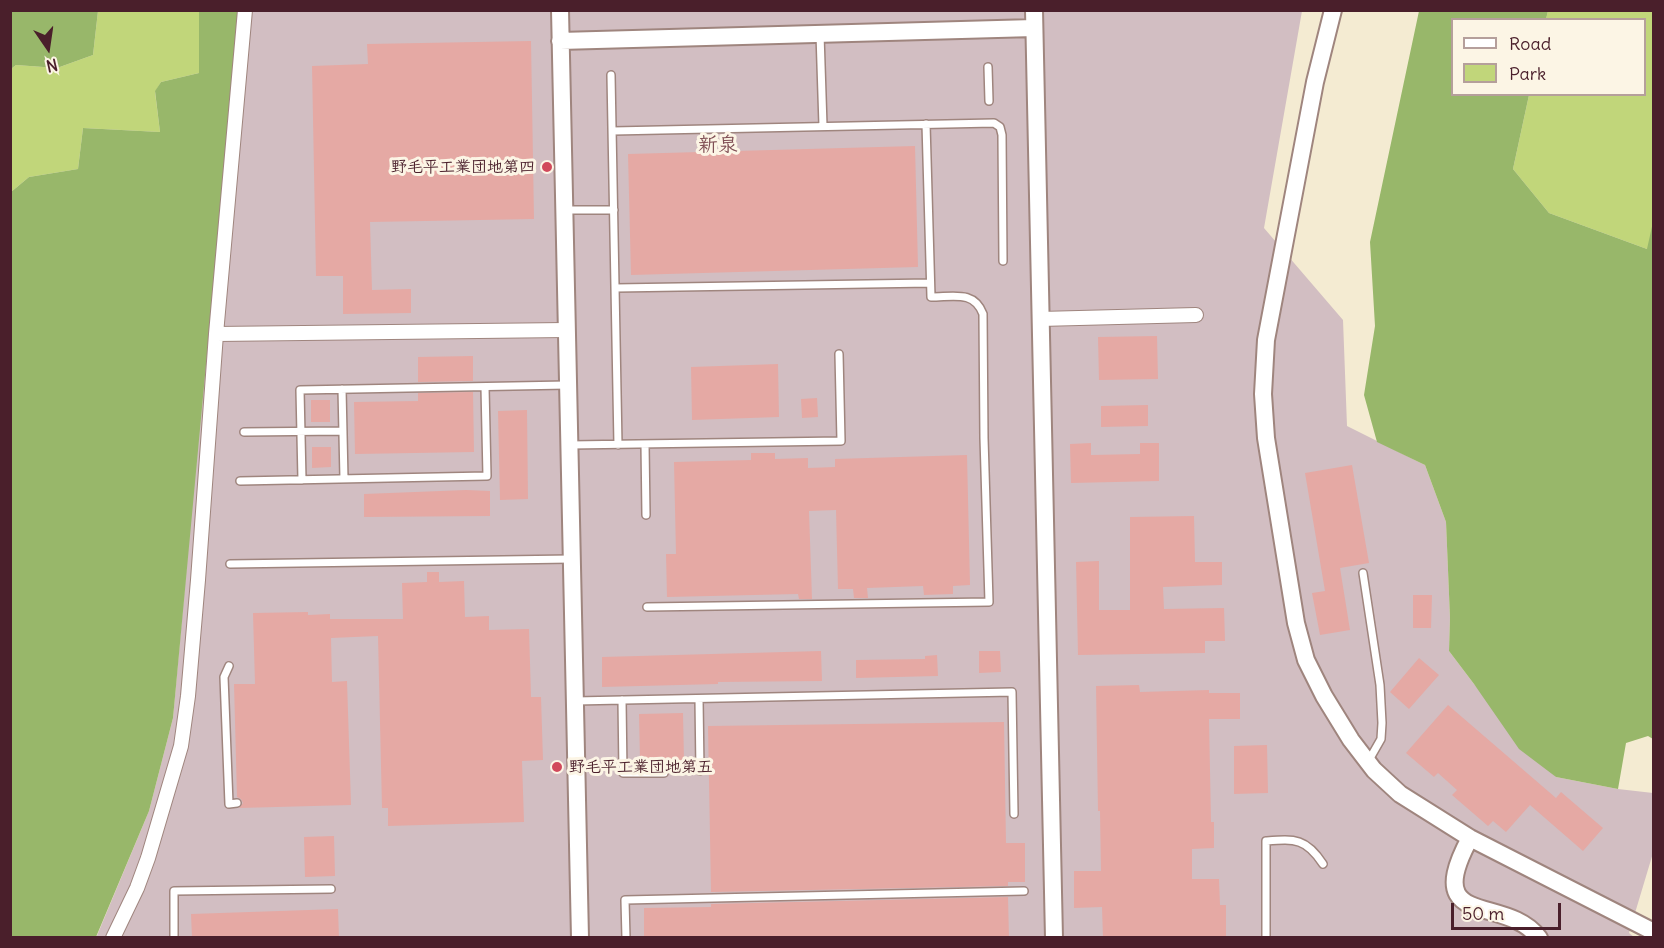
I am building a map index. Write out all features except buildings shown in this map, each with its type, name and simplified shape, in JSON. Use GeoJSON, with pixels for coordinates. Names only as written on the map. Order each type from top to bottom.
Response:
{"type":"FeatureCollection","features":[{"type":"Feature","properties":{"kind":"street"},"geometry":{"type":"LineString","coordinates":[[112,938],[137,888],[148,858],[181,746],[188,696],[216,334],[245,10]]}},
{"type":"Feature","properties":{"kind":"street"},"geometry":{"type":"LineString","coordinates":[[560,10],[580,938]]}},
{"type":"Feature","properties":{"kind":"street"},"geometry":{"type":"LineString","coordinates":[[1034,10],[1054,938]]}},
{"type":"Feature","properties":{"kind":"street"},"geometry":{"type":"LineString","coordinates":[[1334,10],[1315,82],[1266,340],[1263,394],[1269,461],[1296,623],[1306,660],[1324,696],[1351,740],[1368,762],[1400,794],[1470,838],[1653,932]]}},
{"type":"Feature","properties":{"kind":"street"},"geometry":{"type":"LineString","coordinates":[[560,41],[1034,28]]}},
{"type":"Feature","properties":{"kind":"street"},"geometry":{"type":"LineString","coordinates":[[1040,319],[1196,315]]}},
{"type":"Feature","properties":{"kind":"street"},"geometry":{"type":"LineString","coordinates":[[216,334],[566,330]]}},
{"type":"Feature","properties":{"kind":"street"},"geometry":{"type":"LineString","coordinates":[[1470,838],[1458,859],[1454,878],[1457,894],[1468,905],[1516,921],[1534,930],[1539,938]]}},
{"type":"Feature","properties":{"kind":"lane"},"geometry":{"type":"LineString","coordinates":[[820,34],[823,126]]}},
{"type":"Feature","properties":{"kind":"lane"},"geometry":{"type":"LineString","coordinates":[[988,67],[989,101]]}},
{"type":"Feature","properties":{"kind":"lane"},"geometry":{"type":"LineString","coordinates":[[612,75],[618,445]]}},
{"type":"Feature","properties":{"kind":"lane"},"geometry":{"type":"LineString","coordinates":[[613,131],[994,123],[1000,127],[1002,135],[1003,261]]}},
{"type":"Feature","properties":{"kind":"lane"},"geometry":{"type":"LineString","coordinates":[[647,607],[988,603],[983,314],[979,304],[971,297],[931,297],[926,124]]}},
{"type":"Feature","properties":{"kind":"lane"},"geometry":{"type":"LineString","coordinates":[[564,210],[614,210]]}},
{"type":"Feature","properties":{"kind":"lane"},"geometry":{"type":"LineString","coordinates":[[616,288],[930,283]]}},
{"type":"Feature","properties":{"kind":"lane"},"geometry":{"type":"LineString","coordinates":[[569,445],[841,441],[840,354]]}},
{"type":"Feature","properties":{"kind":"lane"},"geometry":{"type":"LineString","coordinates":[[302,480],[300,390],[567,385]]}},
{"type":"Feature","properties":{"kind":"lane"},"geometry":{"type":"LineString","coordinates":[[240,481],[487,476],[485,387]]}},
{"type":"Feature","properties":{"kind":"lane"},"geometry":{"type":"LineString","coordinates":[[342,389],[344,479]]}},
{"type":"Feature","properties":{"kind":"lane"},"geometry":{"type":"LineString","coordinates":[[244,432],[343,431]]}},
{"type":"Feature","properties":{"kind":"lane"},"geometry":{"type":"LineString","coordinates":[[645,444],[646,515]]}},
{"type":"Feature","properties":{"kind":"lane"},"geometry":{"type":"LineString","coordinates":[[230,564],[572,560]]}},
{"type":"Feature","properties":{"kind":"lane"},"geometry":{"type":"LineString","coordinates":[[1363,573],[1380,685],[1382,723],[1381,739],[1368,762]]}},
{"type":"Feature","properties":{"kind":"lane"},"geometry":{"type":"LineString","coordinates":[[229,666],[224,677],[229,804],[237,803]]}},
{"type":"Feature","properties":{"kind":"lane"},"geometry":{"type":"LineString","coordinates":[[575,701],[1012,692],[1014,814]]}},
{"type":"Feature","properties":{"kind":"lane"},"geometry":{"type":"LineString","coordinates":[[699,699],[700,771]]}},
{"type":"Feature","properties":{"kind":"lane"},"geometry":{"type":"LineString","coordinates":[[622,700],[623,774],[664,773]]}},
{"type":"Feature","properties":{"kind":"lane"},"geometry":{"type":"LineString","coordinates":[[1266,938],[1266,841],[1290,839],[1304,843],[1316,852],[1323,864]]}},
{"type":"Feature","properties":{"kind":"lane"},"geometry":{"type":"LineString","coordinates":[[174,938],[174,891],[331,889]]}},
{"type":"Feature","properties":{"kind":"lane"},"geometry":{"type":"LineString","coordinates":[[626,938],[625,900],[1024,891]]}},
{"type":"Feature","properties":{"kind":"shaded area"},"geometry":{"type":"Polygon","coordinates":[[[236,11],[1302,11],[1264,228],[1343,320],[1347,426],[1425,465],[1446,522],[1449,651],[1474,684],[1556,777],[1653,793],[1653,853],[1629,933],[1634,937],[96,938],[149,811],[173,718],[236,11]]]}},
{"type":"Feature","properties":{"kind":"green space"},"geometry":{"type":"Polygon","coordinates":[[[11,10],[98,11],[93,55],[57,68],[16,65],[11,69],[11,10]]]}},
{"type":"Feature","properties":{"kind":"green space"},"geometry":{"type":"Polygon","coordinates":[[[98,11],[199,11],[199,73],[161,82],[155,92],[160,132],[83,128],[78,169],[29,177],[11,192],[11,69],[16,65],[57,68],[93,55],[98,11]]]}},
{"type":"Feature","properties":{"kind":"green space"},"geometry":{"type":"Polygon","coordinates":[[[199,11],[239,11],[173,718],[149,811],[96,937],[11,938],[11,192],[29,177],[78,169],[83,128],[160,132],[155,91],[161,82],[199,73],[199,11]]]}},
{"type":"Feature","properties":{"kind":"green space"},"geometry":{"type":"Polygon","coordinates":[[[1419,11],[1548,11],[1546,18],[1451,18],[1451,96],[1529,96],[1513,169],[1549,213],[1647,249],[1653,222],[1653,739],[1648,736],[1626,743],[1618,789],[1556,777],[1519,749],[1449,651],[1446,522],[1425,465],[1377,442],[1364,395],[1375,326],[1370,242],[1419,11]]]}},
{"type":"Feature","properties":{"kind":"green space"},"geometry":{"type":"Polygon","coordinates":[[[1548,11],[1653,11],[1653,262],[1647,249],[1549,213],[1513,169],[1529,96],[1646,96],[1646,18],[1546,18],[1548,11]]]}},
{"type":"Feature","properties":{"kind":"place","name":"野毛平工業団地第四"},"geometry":{"type":"Point","coordinates":[547,167]}},
{"type":"Feature","properties":{"kind":"place","name":"野毛平工業団地第五"},"geometry":{"type":"Point","coordinates":[557,767]}},
{"type":"Feature","properties":{"kind":"district","name":"新泉"},"geometry":{"type":"Point","coordinates":[718,145]}}]}
